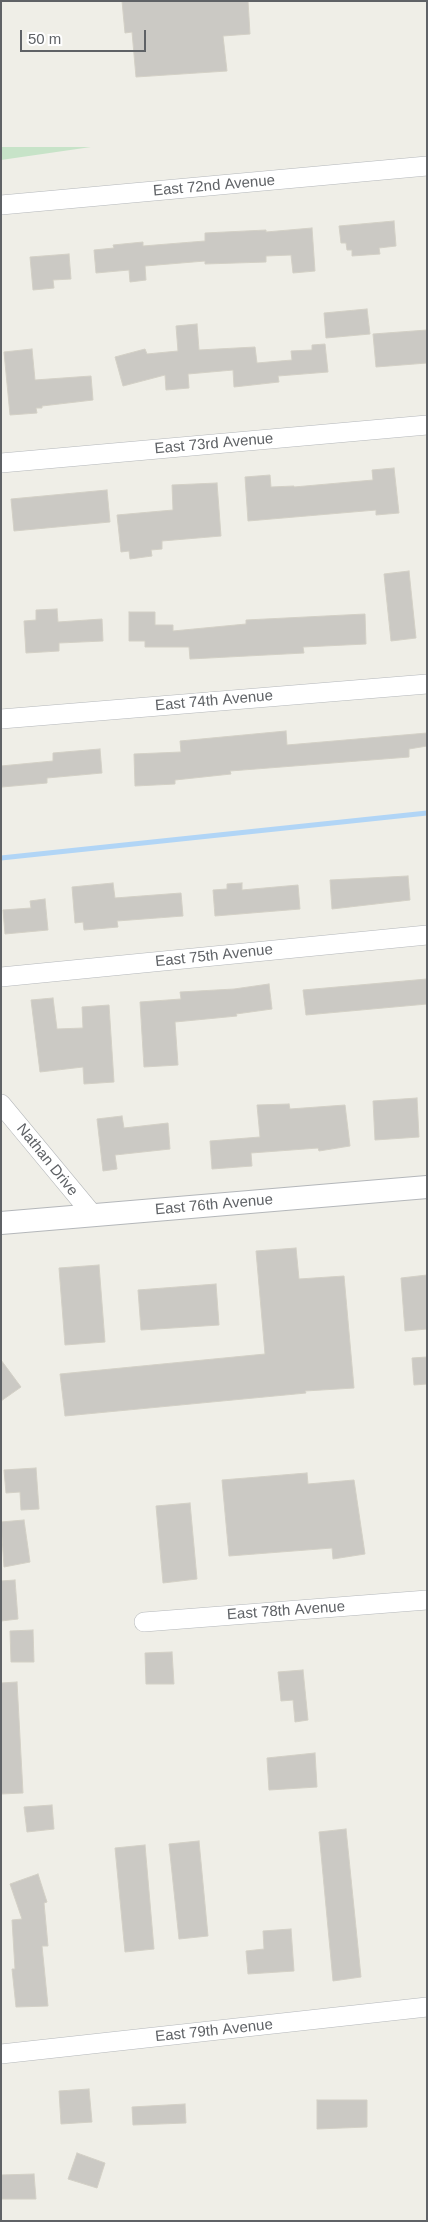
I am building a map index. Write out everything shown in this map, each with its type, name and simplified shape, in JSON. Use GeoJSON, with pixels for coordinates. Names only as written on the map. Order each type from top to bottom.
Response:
{"type":"FeatureCollection","features":[{"type":"Feature","properties":{"kind":"street","name":"East 72nd Avenue"},"geometry":{"type":"LineString","coordinates":[[1,205],[427,166]]}},
{"type":"Feature","properties":{"kind":"street","name":"East 73rd Avenue"},"geometry":{"type":"LineString","coordinates":[[1,463],[427,425]]}},
{"type":"Feature","properties":{"kind":"street","name":"East 74th Avenue"},"geometry":{"type":"LineString","coordinates":[[1,719],[427,684]]}},
{"type":"Feature","properties":{"kind":"street","name":"East 75th Avenue"},"geometry":{"type":"LineString","coordinates":[[1,977],[427,935]]}},
{"type":"Feature","properties":{"kind":"street","name":"Nathan Drive"},"geometry":{"type":"LineString","coordinates":[[1,1104],[92,1216]]}},
{"type":"Feature","properties":{"kind":"street","name":"East 76th Avenue"},"geometry":{"type":"LineString","coordinates":[[1,1224],[427,1187]]}},
{"type":"Feature","properties":{"kind":"street","name":"East 78th Avenue"},"geometry":{"type":"LineString","coordinates":[[144,1622],[427,1600]]}},
{"type":"Feature","properties":{"kind":"street","name":"East 79th Avenue"},"geometry":{"type":"LineString","coordinates":[[1,2054],[427,2007]]}},
{"type":"Feature","properties":{"kind":"green space"},"geometry":{"type":"Polygon","coordinates":[[[1,147],[91,147],[1,160],[1,147]]]}},
{"type":"Feature","properties":{"kind":"building"},"geometry":{"type":"Polygon","coordinates":[[[122,1],[248,1],[250,34],[223,36],[227,71],[136,77],[132,32],[125,33],[122,1]]]}},
{"type":"Feature","properties":{"kind":"building"},"geometry":{"type":"Polygon","coordinates":[[[394,221],[396,246],[379,248],[380,254],[352,256],[352,250],[347,250],[346,243],[341,243],[339,226],[394,221]]]}},
{"type":"Feature","properties":{"kind":"building"},"geometry":{"type":"Polygon","coordinates":[[[312,228],[315,271],[293,273],[291,255],[266,256],[266,262],[205,264],[205,261],[145,266],[146,280],[130,282],[129,270],[96,273],[94,250],[114,248],[113,245],[143,242],[143,246],[205,241],[205,233],[266,230],[266,232],[312,228]]]}},
{"type":"Feature","properties":{"kind":"building"},"geometry":{"type":"Polygon","coordinates":[[[69,254],[71,279],[53,280],[54,288],[33,290],[30,257],[69,254]]]}},
{"type":"Feature","properties":{"kind":"building"},"geometry":{"type":"Polygon","coordinates":[[[367,309],[370,334],[326,338],[324,313],[367,309]]]}},
{"type":"Feature","properties":{"kind":"building"},"geometry":{"type":"Polygon","coordinates":[[[197,324],[199,350],[255,347],[257,363],[292,360],[291,351],[312,350],[312,345],[325,344],[328,372],[278,376],[279,382],[234,387],[233,370],[188,374],[189,388],[166,390],[165,375],[123,386],[115,357],[145,349],[147,354],[178,351],[176,326],[197,324]]]}},
{"type":"Feature","properties":{"kind":"building"},"geometry":{"type":"Polygon","coordinates":[[[427,330],[427,363],[376,367],[373,334],[427,330]]]}},
{"type":"Feature","properties":{"kind":"building"},"geometry":{"type":"Polygon","coordinates":[[[32,349],[35,380],[91,376],[93,400],[42,406],[42,408],[36,408],[37,413],[10,415],[4,352],[32,349]]]}},
{"type":"Feature","properties":{"kind":"building"},"geometry":{"type":"Polygon","coordinates":[[[394,468],[399,513],[376,515],[376,510],[248,521],[245,477],[270,475],[271,487],[294,487],[373,480],[372,470],[394,468]]]}},
{"type":"Feature","properties":{"kind":"building"},"geometry":{"type":"Polygon","coordinates":[[[217,483],[221,536],[162,541],[162,549],[151,550],[152,556],[130,559],[129,551],[121,552],[117,515],[173,510],[172,485],[217,483]]]}},
{"type":"Feature","properties":{"kind":"building"},"geometry":{"type":"Polygon","coordinates":[[[107,490],[110,522],[14,531],[11,499],[107,490]]]}},
{"type":"Feature","properties":{"kind":"building"},"geometry":{"type":"Polygon","coordinates":[[[409,571],[416,638],[391,641],[384,574],[409,571]]]}},
{"type":"Feature","properties":{"kind":"building"},"geometry":{"type":"Polygon","coordinates":[[[57,609],[58,622],[102,619],[103,641],[59,643],[59,651],[26,653],[24,621],[36,620],[36,610],[57,609]]]}},
{"type":"Feature","properties":{"kind":"building"},"geometry":{"type":"Polygon","coordinates":[[[129,612],[155,612],[155,625],[173,625],[173,631],[246,624],[246,620],[365,614],[366,644],[303,647],[304,653],[190,659],[189,647],[145,647],[145,641],[129,641],[129,612]]]}},
{"type":"Feature","properties":{"kind":"building"},"geometry":{"type":"Polygon","coordinates":[[[286,731],[287,745],[427,733],[427,746],[409,749],[409,757],[230,771],[231,774],[175,780],[175,784],[135,786],[134,754],[181,752],[180,741],[286,731]]]}},
{"type":"Feature","properties":{"kind":"building"},"geometry":{"type":"Polygon","coordinates":[[[100,749],[102,773],[47,778],[47,783],[2,787],[1,766],[53,761],[53,753],[100,749]]]}},
{"type":"Feature","properties":{"kind":"building"},"geometry":{"type":"Polygon","coordinates":[[[408,876],[410,900],[332,909],[330,880],[408,876]]]}},
{"type":"Feature","properties":{"kind":"building"},"geometry":{"type":"Polygon","coordinates":[[[113,883],[115,898],[181,893],[183,916],[117,921],[118,927],[84,930],[83,922],[75,923],[72,887],[113,883]]]}},
{"type":"Feature","properties":{"kind":"building"},"geometry":{"type":"Polygon","coordinates":[[[242,883],[242,890],[298,885],[300,909],[215,916],[213,890],[227,889],[227,884],[242,883]]]}},
{"type":"Feature","properties":{"kind":"building"},"geometry":{"type":"Polygon","coordinates":[[[45,899],[48,930],[5,934],[3,910],[31,908],[30,901],[45,899]]]}},
{"type":"Feature","properties":{"kind":"building"},"geometry":{"type":"Polygon","coordinates":[[[427,979],[427,1004],[306,1015],[303,990],[427,979]]]}},
{"type":"Feature","properties":{"kind":"building"},"geometry":{"type":"Polygon","coordinates":[[[269,984],[272,1009],[236,1014],[237,1016],[175,1022],[178,1065],[144,1067],[140,1002],[181,999],[180,992],[234,989],[269,984]]]}},
{"type":"Feature","properties":{"kind":"building"},"geometry":{"type":"Polygon","coordinates":[[[53,998],[57,1029],[83,1028],[82,1007],[109,1005],[114,1082],[84,1084],[83,1067],[40,1072],[31,1000],[53,998]]]}},
{"type":"Feature","properties":{"kind":"building"},"geometry":{"type":"Polygon","coordinates":[[[417,1098],[419,1137],[375,1140],[373,1101],[417,1098]]]}},
{"type":"Feature","properties":{"kind":"building"},"geometry":{"type":"Polygon","coordinates":[[[289,1104],[290,1109],[345,1105],[350,1146],[319,1151],[318,1148],[251,1153],[252,1166],[212,1169],[210,1141],[260,1137],[257,1105],[289,1104]]]}},
{"type":"Feature","properties":{"kind":"building"},"geometry":{"type":"Polygon","coordinates":[[[122,1116],[124,1128],[168,1123],[170,1149],[115,1155],[117,1169],[103,1171],[97,1119],[122,1116]]]}},
{"type":"Feature","properties":{"kind":"building"},"geometry":{"type":"Polygon","coordinates":[[[296,1248],[299,1279],[344,1276],[354,1388],[305,1391],[306,1393],[65,1416],[60,1374],[265,1354],[256,1251],[296,1248]]]}},
{"type":"Feature","properties":{"kind":"building"},"geometry":{"type":"Polygon","coordinates":[[[99,1265],[105,1342],[65,1345],[59,1268],[99,1265]]]}},
{"type":"Feature","properties":{"kind":"building"},"geometry":{"type":"Polygon","coordinates":[[[427,1275],[427,1329],[405,1331],[401,1278],[427,1275]]]}},
{"type":"Feature","properties":{"kind":"building"},"geometry":{"type":"Polygon","coordinates":[[[216,1284],[219,1325],[141,1330],[138,1290],[216,1284]]]}},
{"type":"Feature","properties":{"kind":"building"},"geometry":{"type":"Polygon","coordinates":[[[427,1357],[427,1384],[414,1385],[412,1358],[427,1357]]]}},
{"type":"Feature","properties":{"kind":"building"},"geometry":{"type":"Polygon","coordinates":[[[1,1360],[21,1387],[1,1401],[1,1360]]]}},
{"type":"Feature","properties":{"kind":"building"},"geometry":{"type":"Polygon","coordinates":[[[36,1468],[39,1509],[21,1510],[20,1492],[6,1493],[4,1470],[36,1468]]]}},
{"type":"Feature","properties":{"kind":"building"},"geometry":{"type":"Polygon","coordinates":[[[307,1473],[308,1484],[354,1480],[365,1554],[333,1559],[332,1548],[229,1556],[222,1480],[307,1473]]]}},
{"type":"Feature","properties":{"kind":"building"},"geometry":{"type":"Polygon","coordinates":[[[190,1503],[197,1579],[163,1583],[156,1506],[190,1503]]]}},
{"type":"Feature","properties":{"kind":"building"},"geometry":{"type":"Polygon","coordinates":[[[24,1520],[30,1562],[4,1567],[1,1522],[24,1520]]]}},
{"type":"Feature","properties":{"kind":"building"},"geometry":{"type":"Polygon","coordinates":[[[15,1580],[18,1619],[1,1621],[1,1581],[15,1580]]]}},
{"type":"Feature","properties":{"kind":"building"},"geometry":{"type":"Polygon","coordinates":[[[33,1630],[34,1662],[11,1662],[10,1631],[33,1630]]]}},
{"type":"Feature","properties":{"kind":"building"},"geometry":{"type":"Polygon","coordinates":[[[172,1652],[174,1684],[146,1684],[145,1653],[172,1652]]]}},
{"type":"Feature","properties":{"kind":"building"},"geometry":{"type":"Polygon","coordinates":[[[303,1670],[308,1720],[295,1722],[293,1700],[281,1701],[278,1672],[303,1670]]]}},
{"type":"Feature","properties":{"kind":"building"},"geometry":{"type":"Polygon","coordinates":[[[17,1682],[23,1793],[1,1794],[1,1683],[17,1682]]]}},
{"type":"Feature","properties":{"kind":"building"},"geometry":{"type":"Polygon","coordinates":[[[315,1753],[317,1787],[269,1790],[267,1758],[315,1753]]]}},
{"type":"Feature","properties":{"kind":"building"},"geometry":{"type":"Polygon","coordinates":[[[52,1805],[54,1829],[27,1832],[24,1807],[52,1805]]]}},
{"type":"Feature","properties":{"kind":"building"},"geometry":{"type":"Polygon","coordinates":[[[346,1829],[361,1977],[333,1981],[319,1832],[346,1829]]]}},
{"type":"Feature","properties":{"kind":"building"},"geometry":{"type":"Polygon","coordinates":[[[199,1841],[208,1936],[179,1939],[169,1844],[199,1841]]]}},
{"type":"Feature","properties":{"kind":"building"},"geometry":{"type":"Polygon","coordinates":[[[145,1845],[154,1949],[125,1952],[115,1848],[145,1845]]]}},
{"type":"Feature","properties":{"kind":"building"},"geometry":{"type":"Polygon","coordinates":[[[38,1874],[47,1902],[44,1903],[48,1946],[42,1946],[48,2006],[16,2007],[12,1969],[15,1969],[12,1920],[22,1919],[10,1884],[38,1874]]]}},
{"type":"Feature","properties":{"kind":"building"},"geometry":{"type":"Polygon","coordinates":[[[291,1929],[294,1971],[248,1974],[246,1951],[264,1949],[263,1931],[291,1929]]]}},
{"type":"Feature","properties":{"kind":"building"},"geometry":{"type":"Polygon","coordinates":[[[89,2089],[92,2122],[61,2124],[59,2091],[89,2089]]]}},
{"type":"Feature","properties":{"kind":"building"},"geometry":{"type":"Polygon","coordinates":[[[317,2100],[367,2100],[367,2127],[317,2129],[317,2100]]]}},
{"type":"Feature","properties":{"kind":"building"},"geometry":{"type":"Polygon","coordinates":[[[185,2104],[186,2123],[133,2125],[132,2107],[185,2104]]]}},
{"type":"Feature","properties":{"kind":"building"},"geometry":{"type":"Polygon","coordinates":[[[77,2153],[105,2163],[97,2188],[68,2179],[77,2153]]]}},
{"type":"Feature","properties":{"kind":"building"},"geometry":{"type":"Polygon","coordinates":[[[34,2174],[36,2199],[1,2199],[1,2175],[34,2174]]]}},
{"type":"Feature","properties":{"kind":"waterway"},"geometry":{"type":"LineString","coordinates":[[1,858],[427,813]]}}]}
